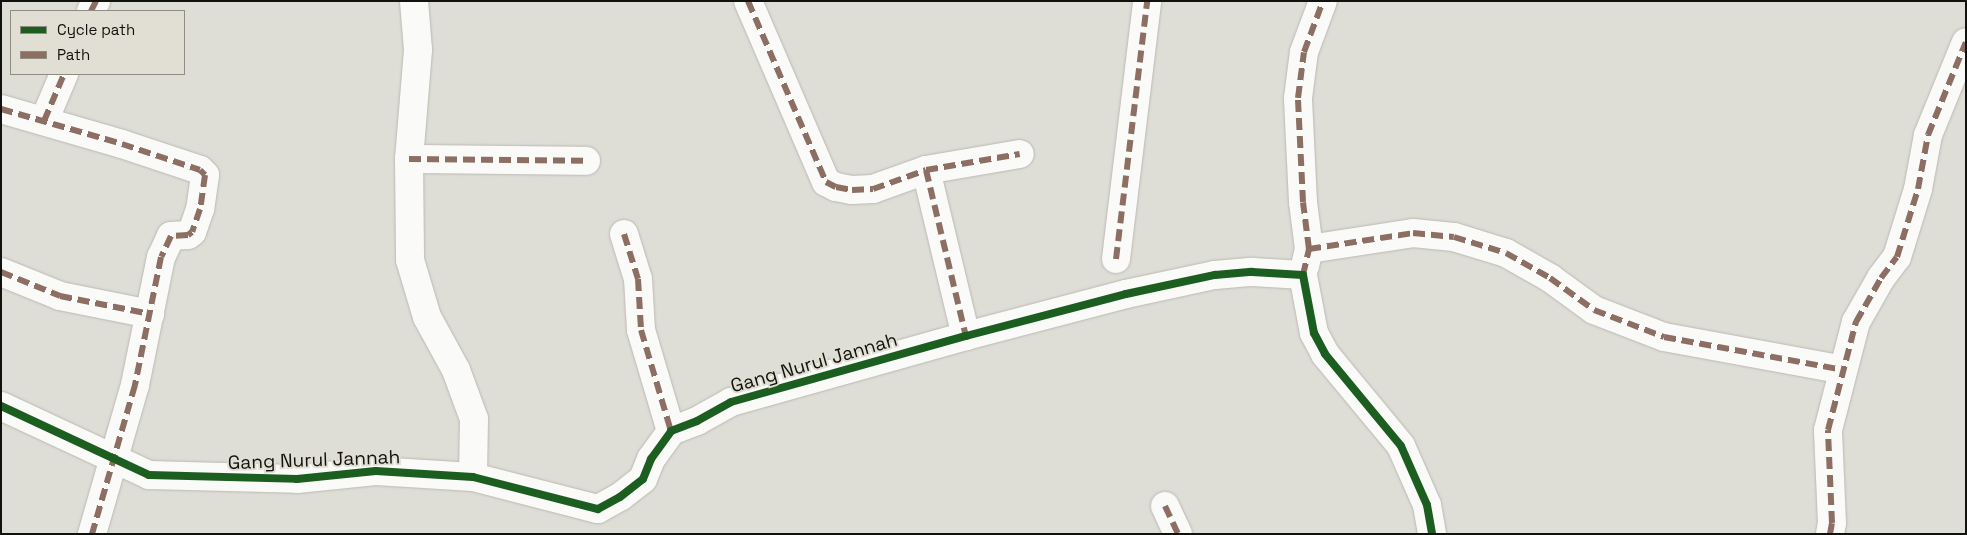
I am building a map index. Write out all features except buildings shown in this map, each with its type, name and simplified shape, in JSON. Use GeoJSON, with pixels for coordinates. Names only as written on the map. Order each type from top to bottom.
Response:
{"type":"FeatureCollection","features":[{"type":"Feature","properties":{"kind":"street"},"geometry":{"type":"LineString","coordinates":[[414,1],[418,50],[409,159],[410,260],[427,317],[456,370],[474,419],[473,476]]}},
{"type":"Feature","properties":{"kind":"street"},"geometry":{"type":"LineString","coordinates":[[748,1],[826,182],[836,188],[852,190],[873,189],[926,170],[1020,154]]}},
{"type":"Feature","properties":{"kind":"street"},"geometry":{"type":"LineString","coordinates":[[1116,259],[1147,1]]}},
{"type":"Feature","properties":{"kind":"street"},"geometry":{"type":"LineString","coordinates":[[1323,1],[1304,52],[1298,98],[1306,262],[1314,333],[1325,354],[1401,446],[1427,505],[1432,534]]}},
{"type":"Feature","properties":{"kind":"street"},"geometry":{"type":"LineString","coordinates":[[1830,534],[1832,523],[1828,430],[1856,322],[1881,278],[1896,258],[1918,189],[1928,135],[1966,42]]}},
{"type":"Feature","properties":{"kind":"street"},"geometry":{"type":"LineString","coordinates":[[44,122],[64,75]]}},
{"type":"Feature","properties":{"kind":"street"},"geometry":{"type":"LineString","coordinates":[[1,109],[131,147],[200,170],[205,175],[200,209],[192,232],[188,235],[171,236],[161,258],[135,385],[92,534]]}},
{"type":"Feature","properties":{"kind":"street"},"geometry":{"type":"LineString","coordinates":[[409,159],[586,161]]}},
{"type":"Feature","properties":{"kind":"street"},"geometry":{"type":"LineString","coordinates":[[926,170],[966,336]]}},
{"type":"Feature","properties":{"kind":"street","name":"Gang Nurul Jannah"},"geometry":{"type":"LineString","coordinates":[[1,406],[112,460],[149,475],[215,479],[297,479],[376,471],[473,476],[598,509],[620,497],[643,479],[651,459],[671,431],[697,421],[731,402],[966,336],[1126,294],[1215,275],[1252,272],[1306,262],[1413,233],[1454,237],[1506,253],[1550,278],[1594,310],[1664,337],[1843,370]]}},
{"type":"Feature","properties":{"kind":"street"},"geometry":{"type":"LineString","coordinates":[[624,234],[638,279],[641,330],[671,431]]}},
{"type":"Feature","properties":{"kind":"street"},"geometry":{"type":"LineString","coordinates":[[1,272],[60,296],[150,314]]}},
{"type":"Feature","properties":{"kind":"street"},"geometry":{"type":"LineString","coordinates":[[1166,506],[1178,534]]}},
{"type":"Feature","properties":{"kind":"marked path"},"geometry":{"type":"LineString","coordinates":[[92,10],[96,1]]}},
{"type":"Feature","properties":{"kind":"marked path"},"geometry":{"type":"LineString","coordinates":[[748,1],[826,182],[836,187],[852,190],[873,189],[926,170],[966,336]]}},
{"type":"Feature","properties":{"kind":"marked path"},"geometry":{"type":"LineString","coordinates":[[1116,259],[1147,1]]}},
{"type":"Feature","properties":{"kind":"marked path"},"geometry":{"type":"LineString","coordinates":[[1303,275],[1309,249],[1303,202],[1298,98],[1304,52],[1323,1]]}},
{"type":"Feature","properties":{"kind":"marked path"},"geometry":{"type":"LineString","coordinates":[[1830,534],[1832,523],[1828,430],[1856,322],[1881,278],[1897,257],[1918,189],[1928,135],[1966,42]]}},
{"type":"Feature","properties":{"kind":"marked path"},"geometry":{"type":"LineString","coordinates":[[44,121],[64,75]]}},
{"type":"Feature","properties":{"kind":"marked path"},"geometry":{"type":"LineString","coordinates":[[1,109],[122,144],[200,170],[205,175],[200,209],[192,232],[188,235],[171,236],[161,257],[135,385],[92,534]]}},
{"type":"Feature","properties":{"kind":"marked path"},"geometry":{"type":"LineString","coordinates":[[926,170],[1020,154]]}},
{"type":"Feature","properties":{"kind":"marked path"},"geometry":{"type":"LineString","coordinates":[[409,159],[586,161]]}},
{"type":"Feature","properties":{"kind":"marked path"},"geometry":{"type":"LineString","coordinates":[[1309,249],[1413,233],[1454,237],[1506,253],[1550,278],[1594,310],[1664,337],[1843,370]]}},
{"type":"Feature","properties":{"kind":"marked path"},"geometry":{"type":"LineString","coordinates":[[624,234],[638,279],[641,330],[671,431]]}},
{"type":"Feature","properties":{"kind":"marked path"},"geometry":{"type":"LineString","coordinates":[[1,272],[60,296],[150,314]]}},
{"type":"Feature","properties":{"kind":"marked path"},"geometry":{"type":"LineString","coordinates":[[1165,506],[1178,534]]}},
{"type":"Feature","properties":{"kind":"cycle path"},"geometry":{"type":"LineString","coordinates":[[1,406],[149,475],[297,479],[376,471],[473,477],[598,509],[620,497],[643,479],[651,459],[671,431],[697,421],[731,402],[966,336],[1126,294],[1215,275],[1252,272],[1303,275],[1314,333],[1325,354],[1401,446],[1427,505],[1432,534]]}}]}
